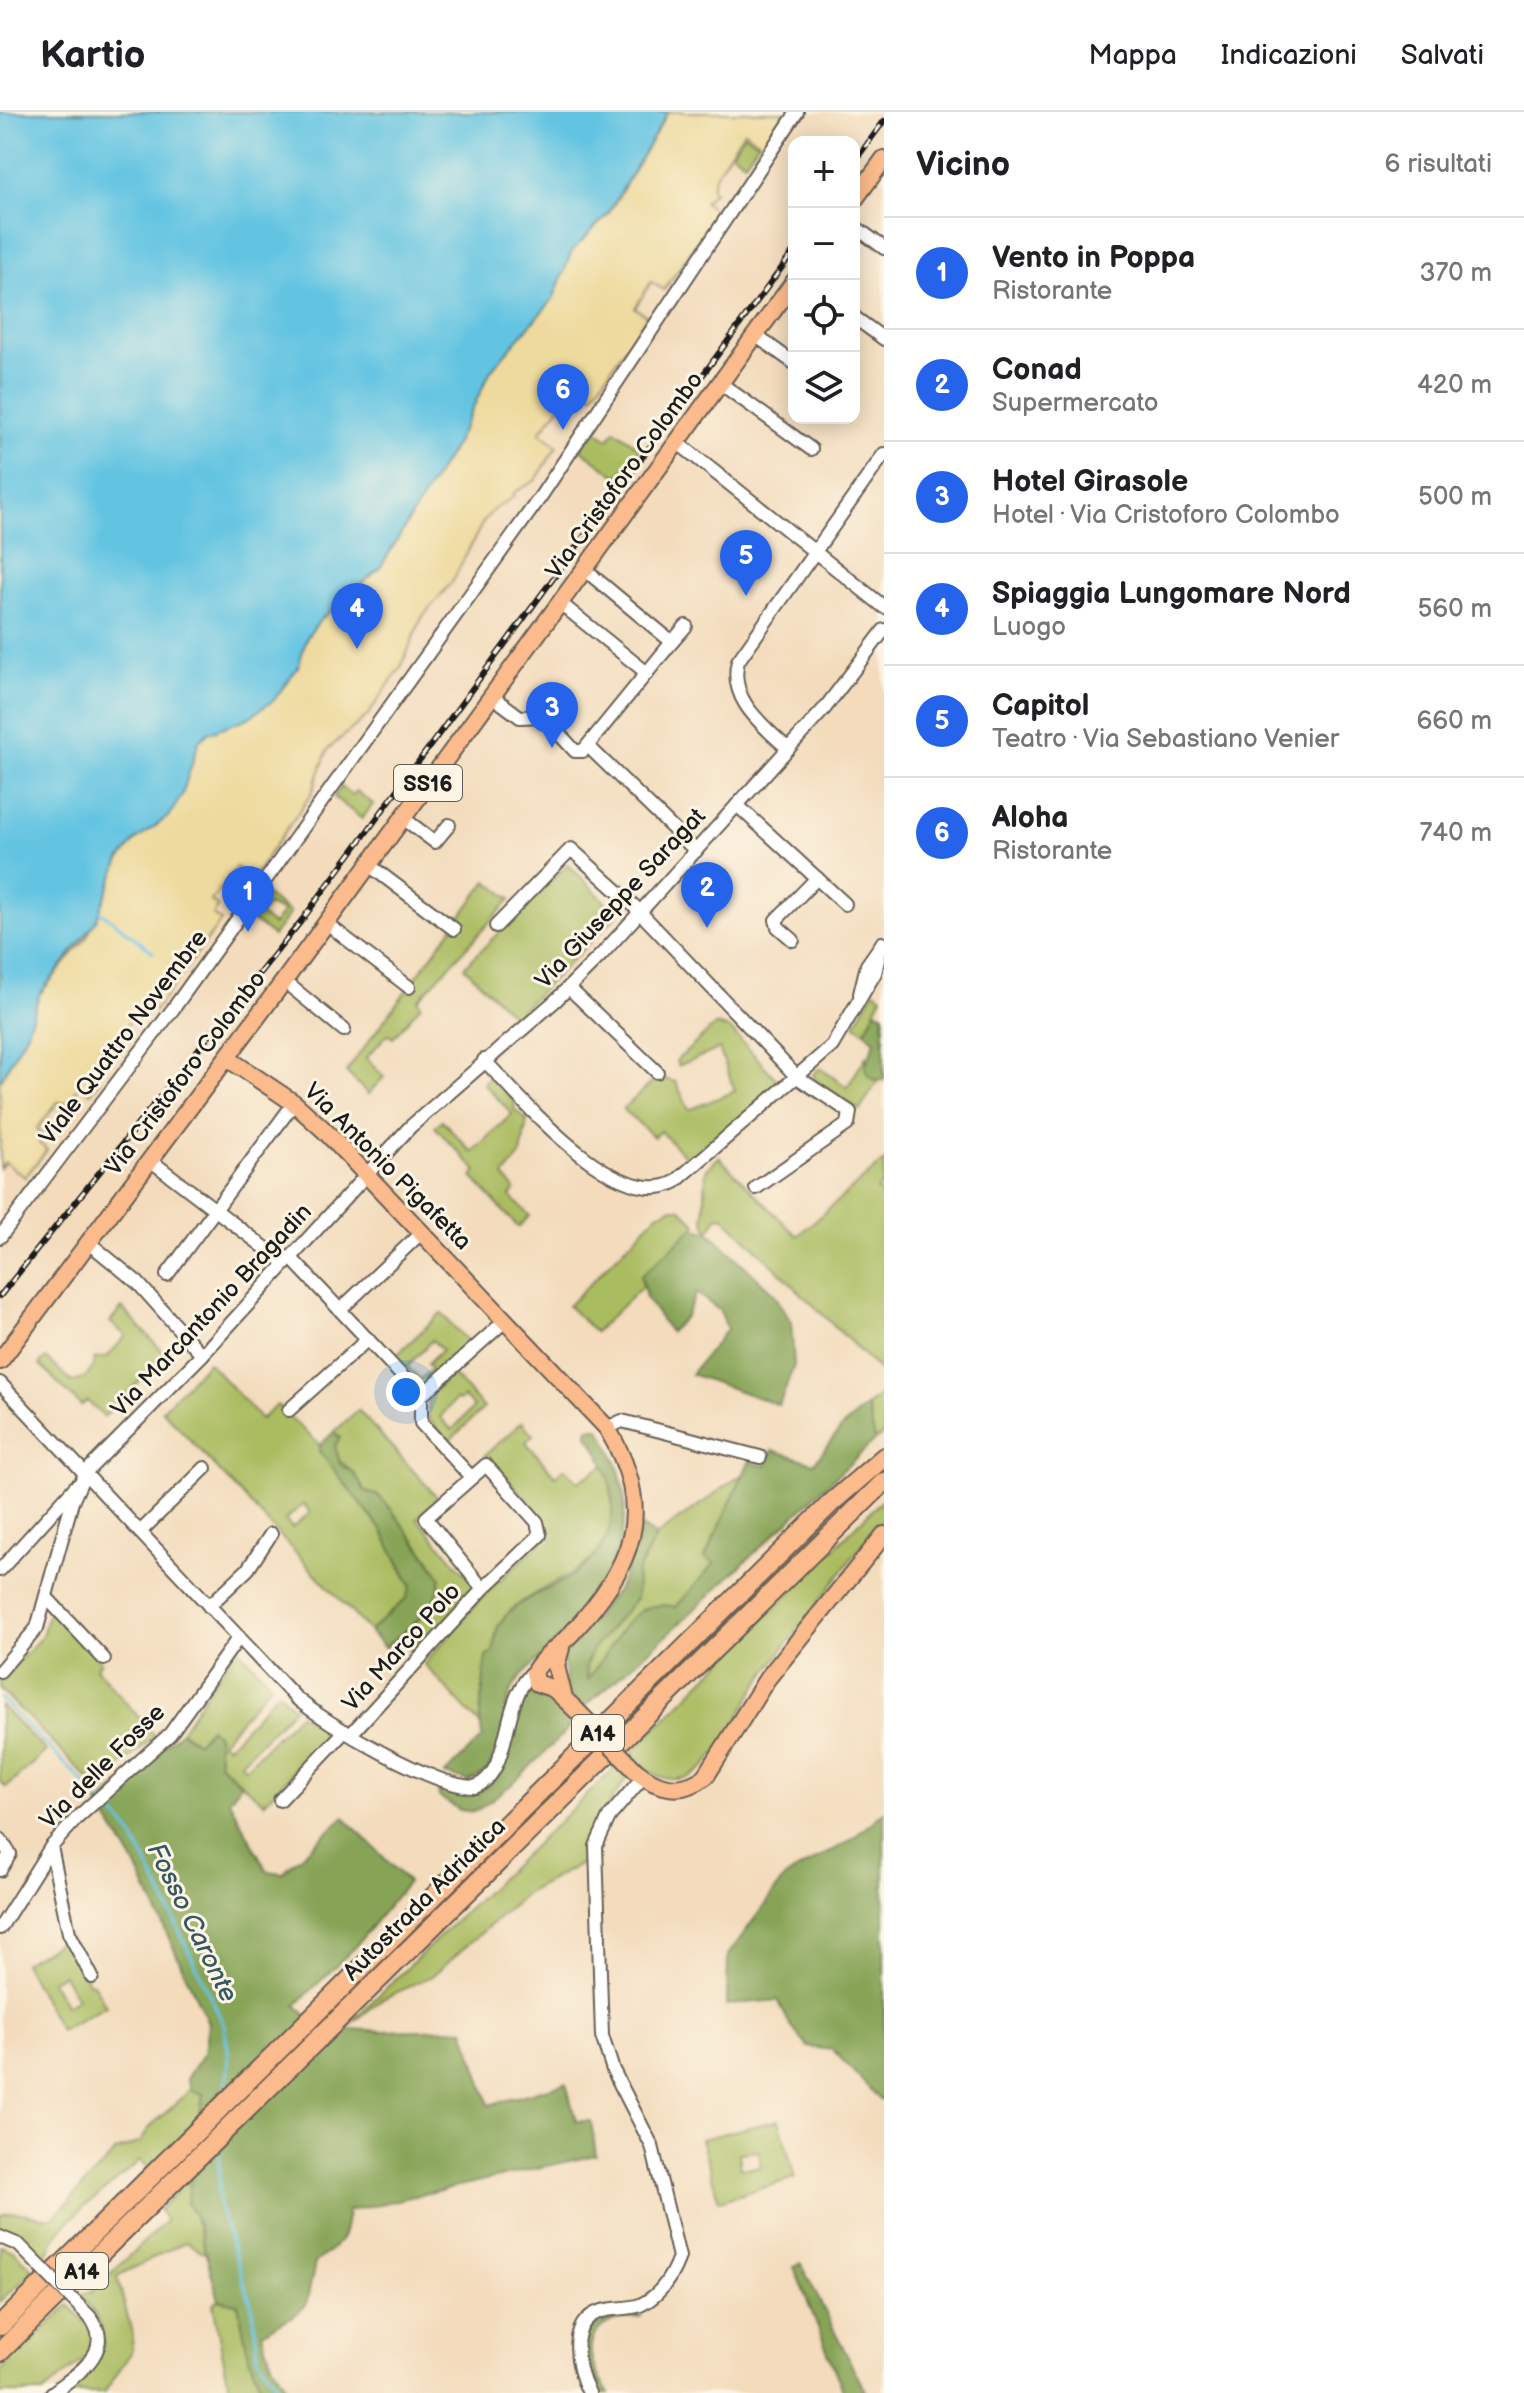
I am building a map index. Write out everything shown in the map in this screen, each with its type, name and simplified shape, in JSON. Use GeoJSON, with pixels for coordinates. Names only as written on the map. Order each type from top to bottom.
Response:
{"type":"FeatureCollection","features":[{"type":"Feature","properties":{"kind":"highway","name":"Autostrada Adriatica"},"geometry":{"type":"LineString","coordinates":[[0,2352],[158,2183],[831,1503],[884,1457]]}},
{"type":"Feature","properties":{"kind":"highway","name":"Autostrada Adriatica"},"geometry":{"type":"LineString","coordinates":[[322,2019],[884,1482]]}},
{"type":"Feature","properties":{"kind":"highway","name":"Autostrada Adriatica"},"geometry":{"type":"LineString","coordinates":[[0,2326],[158,2183]]}},
{"type":"Feature","properties":{"kind":"main road"},"geometry":{"type":"LineString","coordinates":[[860,192],[884,159]]}},
{"type":"Feature","properties":{"kind":"main road","name":"Via Cristoforo Colombo"},"geometry":{"type":"LineString","coordinates":[[2,1355],[284,981],[788,290]]}},
{"type":"Feature","properties":{"kind":"main road","name":"Via Antonio Pigafetta"},"geometry":{"type":"LineString","coordinates":[[227,1058],[294,1103],[422,1232],[607,1428],[630,1475],[636,1507],[632,1539],[618,1576],[563,1643],[546,1675]]}},
{"type":"Feature","properties":{"kind":"main road"},"geometry":{"type":"LineString","coordinates":[[546,1675],[570,1704],[640,1774],[660,1786],[676,1788],[706,1776],[767,1679],[884,1535]]}},
{"type":"Feature","properties":{"kind":"street","name":"Viale Quattro Novembre"},"geometry":{"type":"LineString","coordinates":[[0,1237],[173,1009],[541,496],[797,112]]}},
{"type":"Feature","properties":{"kind":"street"},"geometry":{"type":"LineString","coordinates":[[860,230],[884,248]]}},
{"type":"Feature","properties":{"kind":"street"},"geometry":{"type":"LineString","coordinates":[[860,321],[884,339]]}},
{"type":"Feature","properties":{"kind":"street"},"geometry":{"type":"LineString","coordinates":[[755,335],[788,359]]}},
{"type":"Feature","properties":{"kind":"street"},"geometry":{"type":"LineString","coordinates":[[720,383],[811,449]]}},
{"type":"Feature","properties":{"kind":"street"},"geometry":{"type":"LineString","coordinates":[[677,442],[884,607]]}},
{"type":"Feature","properties":{"kind":"street"},"geometry":{"type":"LineString","coordinates":[[788,749],[748,708],[737,686],[736,669],[740,656],[884,454]]}},
{"type":"Feature","properties":{"kind":"street"},"geometry":{"type":"LineString","coordinates":[[584,569],[672,642]]}},
{"type":"Feature","properties":{"kind":"street"},"geometry":{"type":"LineString","coordinates":[[560,603],[647,673]]}},
{"type":"Feature","properties":{"kind":"street"},"geometry":{"type":"LineString","coordinates":[[584,749],[686,626]]}},
{"type":"Feature","properties":{"kind":"street","name":"Via Giuseppe Saragat"},"geometry":{"type":"LineString","coordinates":[[366,1174],[420,1118],[569,988],[840,691],[884,630]]}},
{"type":"Feature","properties":{"kind":"street"},"geometry":{"type":"LineString","coordinates":[[492,696],[520,717],[543,716],[696,851]]}},
{"type":"Feature","properties":{"kind":"street"},"geometry":{"type":"LineString","coordinates":[[737,805],[845,904]]}},
{"type":"Feature","properties":{"kind":"street"},"geometry":{"type":"LineString","coordinates":[[403,818],[435,842],[449,825]]}},
{"type":"Feature","properties":{"kind":"street"},"geometry":{"type":"LineString","coordinates":[[496,926],[571,849],[640,912],[797,1077],[849,1110],[851,1120],[756,1188]]}},
{"type":"Feature","properties":{"kind":"street"},"geometry":{"type":"LineString","coordinates":[[369,865],[454,929]]}},
{"type":"Feature","properties":{"kind":"street"},"geometry":{"type":"LineString","coordinates":[[793,940],[778,927],[776,920],[817,878]]}},
{"type":"Feature","properties":{"kind":"street"},"geometry":{"type":"LineString","coordinates":[[326,923],[409,987]]}},
{"type":"Feature","properties":{"kind":"street"},"geometry":{"type":"LineString","coordinates":[[484,1060],[577,1151],[621,1180],[649,1189],[675,1182],[838,1038],[879,965],[883,941]]}},
{"type":"Feature","properties":{"kind":"street"},"geometry":{"type":"LineString","coordinates":[[284,981],[344,1030]]}},
{"type":"Feature","properties":{"kind":"street"},"geometry":{"type":"LineString","coordinates":[[569,988],[657,1072]]}},
{"type":"Feature","properties":{"kind":"street"},"geometry":{"type":"LineString","coordinates":[[167,1275],[294,1103]]}},
{"type":"Feature","properties":{"kind":"street"},"geometry":{"type":"LineString","coordinates":[[150,1160],[287,1260],[341,1309],[421,1396],[421,1423],[471,1477]]}},
{"type":"Feature","properties":{"kind":"street","name":"Via Marcantonio Bragadin"},"geometry":{"type":"LineString","coordinates":[[0,1570],[82,1479],[202,1355],[366,1174]]}},
{"type":"Feature","properties":{"kind":"street"},"geometry":{"type":"LineString","coordinates":[[341,1309],[422,1232]]}},
{"type":"Feature","properties":{"kind":"street"},"geometry":{"type":"LineString","coordinates":[[88,1242],[138,1283],[202,1355]]}},
{"type":"Feature","properties":{"kind":"street"},"geometry":{"type":"LineString","coordinates":[[421,1396],[506,1320]]}},
{"type":"Feature","properties":{"kind":"street"},"geometry":{"type":"LineString","coordinates":[[289,1410],[368,1339]]}},
{"type":"Feature","properties":{"kind":"street","name":"Via Marco Polo"},"geometry":{"type":"LineString","coordinates":[[0,1383],[82,1479],[140,1532],[295,1697],[348,1733],[440,1779],[475,1787],[491,1777],[497,1765],[520,1687],[546,1675]]}},
{"type":"Feature","properties":{"kind":"street"},"geometry":{"type":"LineString","coordinates":[[607,1428],[622,1421],[760,1457]]}},
{"type":"Feature","properties":{"kind":"street","name":"Via Marco Polo"},"geometry":{"type":"LineString","coordinates":[[348,1733],[487,1585],[537,1539],[540,1526],[488,1466],[471,1477],[426,1518],[487,1585]]}},
{"type":"Feature","properties":{"kind":"street"},"geometry":{"type":"LineString","coordinates":[[140,1532],[205,1468]]}},
{"type":"Feature","properties":{"kind":"street"},"geometry":{"type":"LineString","coordinates":[[0,1671],[34,1634],[82,1479]]}},
{"type":"Feature","properties":{"kind":"street"},"geometry":{"type":"LineString","coordinates":[[209,1606],[248,1569],[271,1534]]}},
{"type":"Feature","properties":{"kind":"street"},"geometry":{"type":"LineString","coordinates":[[46,1597],[104,1659]]}},
{"type":"Feature","properties":{"kind":"street","name":"Via delle Fosse"},"geometry":{"type":"LineString","coordinates":[[0,1928],[51,1847],[94,1802],[170,1734],[239,1637]]}},
{"type":"Feature","properties":{"kind":"street"},"geometry":{"type":"LineString","coordinates":[[280,1800],[348,1733]]}},
{"type":"Feature","properties":{"kind":"street"},"geometry":{"type":"LineString","coordinates":[[589,2393],[576,2352],[585,2323],[599,2311],[640,2305],[674,2273],[679,2257],[652,2146],[607,2057],[601,2027],[596,1846],[609,1817],[640,1774]]}},
{"type":"Feature","properties":{"kind":"street"},"geometry":{"type":"LineString","coordinates":[[0,1839],[10,1854],[0,1870]]}},
{"type":"Feature","properties":{"kind":"street"},"geometry":{"type":"LineString","coordinates":[[51,1847],[69,1933],[92,1977]]}},
{"type":"Feature","properties":{"kind":"street"},"geometry":{"type":"LineString","coordinates":[[0,2237],[19,2245],[89,2316],[99,2333],[97,2352],[89,2363],[52,2393]]}},
{"type":"Feature","properties":{"kind":"green space"},"geometry":{"type":"Polygon","coordinates":[[[744,134],[758,143],[745,162],[732,153],[744,134]]]}},
{"type":"Feature","properties":{"kind":"green space"},"geometry":{"type":"Polygon","coordinates":[[[601,420],[597,431],[608,439],[615,430],[640,448],[618,477],[580,449],[601,420]]]}},
{"type":"Feature","properties":{"kind":"green space"},"geometry":{"type":"Polygon","coordinates":[[[341,787],[352,795],[356,791],[373,804],[362,819],[334,797],[341,787]]]}},
{"type":"Feature","properties":{"kind":"green space"},"geometry":{"type":"Polygon","coordinates":[[[568,864],[618,915],[514,1017],[464,967],[568,864]]]}},
{"type":"Feature","properties":{"kind":"green space"},"geometry":{"type":"Polygon","coordinates":[[[487,881],[511,899],[418,1000],[421,1005],[393,1038],[388,1034],[366,1058],[384,1077],[368,1094],[346,1072],[487,881]]]}},
{"type":"Feature","properties":{"kind":"green space"},"geometry":{"type":"Polygon","coordinates":[[[265,894],[290,913],[273,936],[248,917],[265,894]],[[268,905],[260,915],[273,925],[283,912],[268,905]]]}},
{"type":"Feature","properties":{"kind":"green space"},"geometry":{"type":"Polygon","coordinates":[[[874,991],[882,996],[865,1032],[855,1024],[874,991]]]}},
{"type":"Feature","properties":{"kind":"green space"},"geometry":{"type":"Polygon","coordinates":[[[876,1010],[884,1014],[884,1080],[874,1080],[865,1067],[875,1041],[865,1032],[876,1010]]]}},
{"type":"Feature","properties":{"kind":"green space"},"geometry":{"type":"Polygon","coordinates":[[[715,1025],[730,1029],[780,1083],[690,1161],[660,1131],[654,1137],[623,1109],[658,1077],[676,1082],[689,1110],[735,1091],[719,1049],[678,1066],[676,1061],[715,1025]]]}},
{"type":"Feature","properties":{"kind":"green space"},"geometry":{"type":"Polygon","coordinates":[[[867,1055],[867,1071],[877,1082],[860,1110],[815,1080],[813,1074],[820,1068],[847,1087],[867,1055]]]}},
{"type":"Feature","properties":{"kind":"green space"},"geometry":{"type":"Polygon","coordinates":[[[490,1076],[515,1102],[514,1109],[527,1120],[521,1154],[504,1176],[515,1190],[510,1196],[530,1216],[518,1227],[472,1177],[477,1171],[435,1127],[442,1120],[472,1152],[512,1114],[483,1083],[490,1076]]]}},
{"type":"Feature","properties":{"kind":"green space"},"geometry":{"type":"Polygon","coordinates":[[[719,1157],[797,1236],[884,1161],[884,1183],[877,1190],[884,1197],[884,1375],[723,1216],[717,1217],[709,1232],[704,1220],[706,1170],[719,1157]]]}},
{"type":"Feature","properties":{"kind":"green space"},"geometry":{"type":"Polygon","coordinates":[[[680,1208],[697,1225],[641,1276],[643,1286],[595,1332],[568,1306],[658,1214],[680,1208]]]}},
{"type":"Feature","properties":{"kind":"green space"},"geometry":{"type":"Polygon","coordinates":[[[693,1228],[709,1232],[775,1295],[791,1322],[794,1365],[779,1405],[691,1374],[727,1329],[720,1311],[696,1293],[686,1316],[670,1332],[646,1298],[641,1276],[693,1228]]]}},
{"type":"Feature","properties":{"kind":"green space"},"geometry":{"type":"Polygon","coordinates":[[[122,1308],[165,1354],[104,1417],[87,1401],[81,1406],[39,1364],[46,1358],[72,1382],[84,1377],[92,1368],[94,1359],[107,1357],[126,1336],[110,1322],[122,1308]]]}},
{"type":"Feature","properties":{"kind":"green space"},"geometry":{"type":"Polygon","coordinates":[[[441,1313],[471,1345],[420,1389],[392,1359],[441,1313]],[[432,1340],[407,1367],[421,1379],[431,1369],[427,1364],[442,1350],[432,1340]]]}},
{"type":"Feature","properties":{"kind":"green space"},"geometry":{"type":"Polygon","coordinates":[[[208,1362],[261,1419],[277,1405],[320,1445],[319,1451],[383,1532],[411,1587],[406,1599],[371,1633],[162,1410],[208,1362]],[[304,1504],[285,1520],[292,1528],[310,1513],[304,1504]]]}},
{"type":"Feature","properties":{"kind":"green space"},"geometry":{"type":"Polygon","coordinates":[[[452,1374],[484,1408],[449,1441],[428,1419],[429,1396],[452,1374]],[[464,1397],[459,1401],[456,1399],[440,1417],[452,1430],[474,1407],[464,1397]]]}},
{"type":"Feature","properties":{"kind":"green space"},"geometry":{"type":"Polygon","coordinates":[[[884,1392],[884,1434],[875,1440],[867,1406],[884,1392]]]}},
{"type":"Feature","properties":{"kind":"green space"},"geometry":{"type":"Polygon","coordinates":[[[867,1406],[875,1440],[666,1636],[583,1708],[567,1691],[563,1656],[618,1588],[636,1548],[640,1526],[656,1536],[637,1573],[636,1598],[592,1650],[586,1665],[587,1680],[634,1616],[660,1605],[676,1607],[715,1563],[705,1558],[749,1462],[766,1466],[773,1450],[814,1463],[842,1427],[867,1406]]]}},
{"type":"Feature","properties":{"kind":"green space"},"geometry":{"type":"Polygon","coordinates":[[[358,1410],[438,1498],[417,1518],[475,1585],[473,1593],[415,1655],[400,1638],[433,1604],[432,1562],[379,1496],[365,1491],[354,1473],[336,1457],[335,1445],[340,1437],[334,1432],[358,1410]]]}},
{"type":"Feature","properties":{"kind":"green space"},"geometry":{"type":"Polygon","coordinates":[[[522,1422],[533,1435],[526,1442],[555,1476],[565,1468],[578,1482],[606,1464],[611,1486],[611,1527],[602,1547],[589,1562],[532,1595],[500,1623],[493,1653],[486,1658],[480,1716],[482,1727],[424,1664],[484,1595],[543,1541],[541,1520],[534,1508],[485,1455],[522,1422]]]}},
{"type":"Feature","properties":{"kind":"green space"},"geometry":{"type":"Polygon","coordinates":[[[588,1428],[599,1428],[615,1460],[624,1490],[624,1519],[618,1546],[591,1597],[513,1688],[500,1742],[490,1766],[468,1781],[445,1774],[482,1738],[480,1716],[486,1657],[493,1653],[500,1623],[526,1600],[578,1572],[594,1557],[604,1541],[611,1524],[611,1488],[606,1470],[588,1435],[588,1428]]]}},
{"type":"Feature","properties":{"kind":"green space"},"geometry":{"type":"Polygon","coordinates":[[[334,1432],[340,1438],[335,1446],[341,1465],[354,1473],[365,1491],[379,1496],[391,1509],[441,1577],[439,1589],[428,1609],[385,1648],[371,1633],[372,1629],[406,1599],[411,1586],[383,1532],[319,1451],[320,1445],[334,1432]]]}},
{"type":"Feature","properties":{"kind":"green space"},"geometry":{"type":"Polygon","coordinates":[[[744,1473],[705,1557],[716,1563],[676,1607],[643,1608],[626,1624],[587,1681],[586,1665],[592,1650],[636,1598],[637,1573],[656,1536],[744,1473]]]}},
{"type":"Feature","properties":{"kind":"green space"},"geometry":{"type":"Polygon","coordinates":[[[884,1498],[884,1524],[856,1553],[783,1649],[720,1748],[703,1768],[685,1778],[667,1779],[651,1772],[630,1754],[884,1498]]]}},
{"type":"Feature","properties":{"kind":"green space"},"geometry":{"type":"Polygon","coordinates":[[[50,1606],[101,1662],[96,1668],[155,1736],[96,1787],[0,1689],[0,1682],[42,1636],[50,1606]]]}},
{"type":"Feature","properties":{"kind":"green space"},"geometry":{"type":"Polygon","coordinates":[[[239,1649],[271,1684],[221,1742],[228,1746],[278,1692],[294,1708],[241,1762],[245,1768],[299,1714],[330,1732],[264,1803],[219,1763],[217,1735],[210,1728],[197,1743],[181,1731],[234,1651],[239,1649]]]}},
{"type":"Feature","properties":{"kind":"green space"},"geometry":{"type":"Polygon","coordinates":[[[530,1689],[549,1695],[577,1721],[511,1785],[475,1812],[460,1810],[439,1797],[437,1782],[477,1792],[491,1782],[500,1770],[505,1755],[514,1710],[520,1698],[530,1689]]]}},
{"type":"Feature","properties":{"kind":"green space"},"geometry":{"type":"Polygon","coordinates":[[[0,1705],[46,1751],[6,1788],[0,1782],[0,1705]]]}},
{"type":"Feature","properties":{"kind":"green space"},"geometry":{"type":"Polygon","coordinates":[[[210,1728],[217,1735],[219,1763],[241,1784],[229,1800],[267,1871],[282,1873],[344,1817],[408,1882],[353,1949],[296,2005],[331,2041],[351,2029],[464,2029],[489,2105],[566,2083],[576,2121],[591,2121],[596,2155],[348,2211],[339,2242],[315,2263],[306,2305],[295,2315],[262,2333],[271,2361],[289,2393],[263,2393],[249,2357],[238,2304],[219,2300],[195,2216],[187,2204],[203,2094],[192,2091],[187,2078],[204,2053],[208,2023],[135,1864],[98,1804],[181,1731],[197,1743],[210,1728]]]}},
{"type":"Feature","properties":{"kind":"green space"},"geometry":{"type":"Polygon","coordinates":[[[620,1763],[630,1773],[597,1822],[586,1861],[528,1892],[432,1976],[382,1999],[331,2041],[620,1763]]]}},
{"type":"Feature","properties":{"kind":"green space"},"geometry":{"type":"Polygon","coordinates":[[[884,1812],[884,2099],[880,2100],[833,2050],[808,2047],[790,2025],[778,2000],[727,2005],[728,1955],[785,1877],[851,1840],[884,1812]]]}},
{"type":"Feature","properties":{"kind":"green space"},"geometry":{"type":"Polygon","coordinates":[[[68,1937],[88,1982],[93,1983],[106,2006],[60,2031],[24,1963],[68,1937]],[[63,1974],[51,1981],[66,2006],[77,1999],[63,1974]]]}},
{"type":"Feature","properties":{"kind":"green space"},"geometry":{"type":"Polygon","coordinates":[[[191,2087],[203,2093],[187,2204],[195,2216],[206,2254],[185,2242],[117,2276],[133,2337],[131,2353],[104,2393],[59,2393],[86,2371],[101,2349],[103,2338],[100,2325],[80,2295],[92,2291],[166,2221],[159,2210],[176,2193],[140,2160],[74,2216],[55,2238],[43,2261],[10,2231],[0,2231],[0,2215],[15,2212],[54,2217],[116,2151],[141,2142],[151,2127],[191,2087]]]}},
{"type":"Feature","properties":{"kind":"green space"},"geometry":{"type":"Polygon","coordinates":[[[779,2120],[795,2178],[719,2201],[701,2139],[779,2120]],[[759,2151],[739,2153],[741,2168],[761,2167],[759,2151]]]}},
{"type":"Feature","properties":{"kind":"green space"},"geometry":{"type":"Polygon","coordinates":[[[0,2245],[13,2250],[34,2270],[0,2302],[0,2245]]]}},
{"type":"Feature","properties":{"kind":"green space"},"geometry":{"type":"Polygon","coordinates":[[[801,2264],[866,2393],[844,2393],[794,2267],[801,2264]]]}},
{"type":"Feature","properties":{"kind":"green space"},"geometry":{"type":"Polygon","coordinates":[[[219,2300],[238,2304],[249,2357],[263,2393],[230,2393],[213,2304],[219,2300]]]}},
{"type":"Feature","properties":{"kind":"green space"},"geometry":{"type":"Polygon","coordinates":[[[69,2305],[92,2330],[90,2354],[43,2393],[0,2393],[0,2372],[69,2305]]]}},
{"type":"Feature","properties":{"kind":"green space"},"geometry":{"type":"Polygon","coordinates":[[[630,2313],[642,2316],[610,2322],[594,2337],[591,2356],[609,2393],[596,2393],[583,2362],[584,2340],[589,2331],[599,2324],[630,2313]]]}},
{"type":"Feature","properties":{"kind":"sand"},"geometry":{"type":"Polygon","coordinates":[[[668,112],[785,112],[763,144],[744,131],[716,174],[711,189],[714,192],[704,202],[717,212],[664,290],[651,282],[635,308],[647,316],[593,395],[583,388],[570,407],[563,403],[540,432],[557,446],[536,480],[513,493],[515,496],[494,509],[483,522],[452,582],[422,617],[401,667],[367,716],[328,749],[312,793],[252,878],[236,867],[211,901],[218,907],[213,915],[221,921],[162,1001],[154,1011],[144,1004],[90,1072],[100,1081],[91,1093],[80,1086],[66,1104],[58,1102],[37,1129],[44,1136],[39,1143],[47,1150],[25,1177],[5,1162],[0,1168],[0,1081],[26,1034],[39,995],[87,937],[120,860],[136,840],[169,816],[199,741],[208,733],[248,718],[298,667],[307,637],[321,619],[380,568],[457,441],[491,370],[553,299],[572,251],[608,215],[668,112]]]}},
{"type":"Feature","properties":{"kind":"water"},"geometry":{"type":"Polygon","coordinates":[[[0,112],[668,112],[607,215],[572,251],[553,299],[491,370],[457,441],[380,568],[321,619],[307,637],[298,667],[274,700],[248,718],[208,733],[199,741],[182,795],[169,816],[136,840],[120,860],[96,921],[39,995],[26,1034],[0,1081],[0,112]]]}},
{"type":"Feature","properties":{"kind":"waterway"},"geometry":{"type":"LineString","coordinates":[[100,911],[153,952]]}},
{"type":"Feature","properties":{"kind":"waterway","name":"Fosso Caronte"},"geometry":{"type":"LineString","coordinates":[[0,1698],[96,1795]]}},
{"type":"Feature","properties":{"kind":"waterway","name":"Fosso Caronte"},"geometry":{"type":"LineString","coordinates":[[102,1800],[128,1829],[146,1861],[224,2025],[229,2056],[226,2091]]}},
{"type":"Feature","properties":{"kind":"waterway","name":"Fosso Caronte"},"geometry":{"type":"LineString","coordinates":[[219,2146],[219,2206],[253,2310],[258,2357],[282,2393]]}},
{"type":"Feature","properties":{"kind":"railway"},"geometry":{"type":"LineString","coordinates":[[860,154],[884,121]]}},
{"type":"Feature","properties":{"kind":"railway"},"geometry":{"type":"LineString","coordinates":[[0,1296],[302,920],[788,259]]}},
{"type":"Feature","properties":{"kind":"place","name":"Aloha"},"geometry":{"type":"Point","coordinates":[563,430]}},
{"type":"Feature","properties":{"kind":"place","name":"Capitol"},"geometry":{"type":"Point","coordinates":[746,596]}},
{"type":"Feature","properties":{"kind":"place","name":"Spiaggia Lungomare Nord"},"geometry":{"type":"Point","coordinates":[357,649]}},
{"type":"Feature","properties":{"kind":"place","name":"Hotel Girasole"},"geometry":{"type":"Point","coordinates":[552,748]}},
{"type":"Feature","properties":{"kind":"place","name":"Conad"},"geometry":{"type":"Point","coordinates":[707,928]}},
{"type":"Feature","properties":{"kind":"place","name":"Vento in Poppa"},"geometry":{"type":"Point","coordinates":[248,932]}}]}
